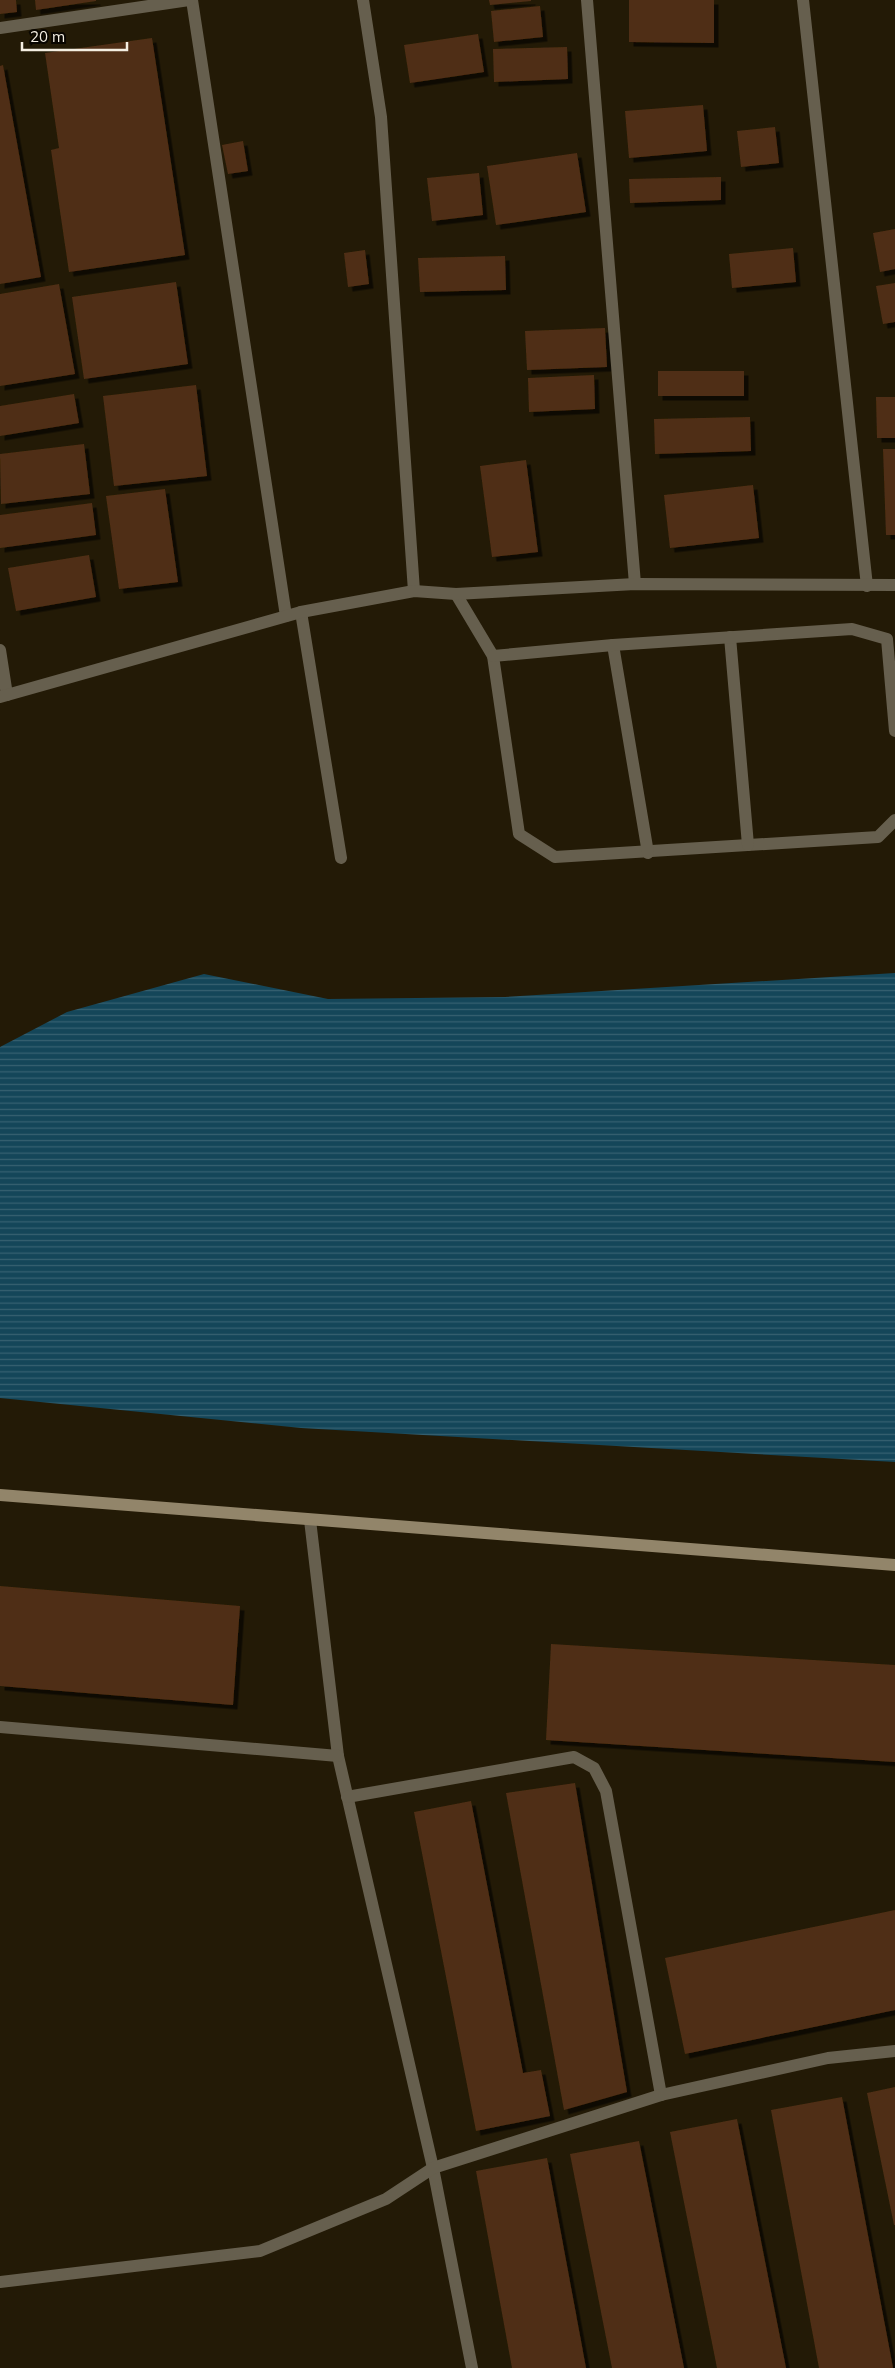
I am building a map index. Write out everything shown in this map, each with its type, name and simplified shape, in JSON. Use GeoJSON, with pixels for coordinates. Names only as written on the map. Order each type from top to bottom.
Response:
{"type":"FeatureCollection","features":[{"type":"Feature","properties":{"kind":"street"},"geometry":{"type":"LineString","coordinates":[[0,28],[190,0],[286,616]]}},
{"type":"Feature","properties":{"kind":"street"},"geometry":{"type":"LineString","coordinates":[[363,0],[381,117],[414,591]]}},
{"type":"Feature","properties":{"kind":"street"},"geometry":{"type":"LineString","coordinates":[[587,0],[636,584]]}},
{"type":"Feature","properties":{"kind":"street"},"geometry":{"type":"LineString","coordinates":[[802,0],[867,586]]}},
{"type":"Feature","properties":{"kind":"street"},"geometry":{"type":"LineString","coordinates":[[0,650],[4,696],[301,612],[414,591],[456,594],[636,584],[895,585]]}},
{"type":"Feature","properties":{"kind":"street"},"geometry":{"type":"LineString","coordinates":[[456,594],[493,656],[518,834],[555,857],[648,853],[878,837],[895,820]]}},
{"type":"Feature","properties":{"kind":"street"},"geometry":{"type":"LineString","coordinates":[[301,612],[341,858]]}},
{"type":"Feature","properties":{"kind":"street"},"geometry":{"type":"LineString","coordinates":[[493,656],[613,645],[852,629],[887,639],[895,731]]}},
{"type":"Feature","properties":{"kind":"street"},"geometry":{"type":"LineString","coordinates":[[730,637],[748,845]]}},
{"type":"Feature","properties":{"kind":"street"},"geometry":{"type":"LineString","coordinates":[[613,645],[648,853]]}},
{"type":"Feature","properties":{"kind":"street"},"geometry":{"type":"LineString","coordinates":[[0,1495],[895,1565]]}},
{"type":"Feature","properties":{"kind":"street"},"geometry":{"type":"LineString","coordinates":[[310,1520],[338,1756],[433,2168],[472,2368]]}},
{"type":"Feature","properties":{"kind":"street"},"geometry":{"type":"LineString","coordinates":[[0,1727],[338,1756]]}},
{"type":"Feature","properties":{"kind":"street"},"geometry":{"type":"LineString","coordinates":[[347,1797],[574,1757],[594,1768],[606,1791],[661,2095]]}},
{"type":"Feature","properties":{"kind":"street"},"geometry":{"type":"LineString","coordinates":[[0,2282],[260,2251],[386,2199],[433,2168],[661,2095],[828,2058],[895,2051]]}},
{"type":"Feature","properties":{"kind":"water"},"geometry":{"type":"Polygon","coordinates":[[[895,973],[895,1462],[301,1428],[0,1398],[0,1047],[67,1012],[204,974],[328,999],[505,997],[895,973]]]}},
{"type":"Feature","properties":{"kind":"building"},"geometry":{"type":"Polygon","coordinates":[[[0,0],[16,0],[17,12],[0,14],[0,0]]]}},
{"type":"Feature","properties":{"kind":"building"},"geometry":{"type":"Polygon","coordinates":[[[35,0],[96,0],[96,1],[36,10],[35,0]]]}},
{"type":"Feature","properties":{"kind":"building"},"geometry":{"type":"Polygon","coordinates":[[[489,0],[531,0],[531,1],[490,5],[489,0]]]}},
{"type":"Feature","properties":{"kind":"building"},"geometry":{"type":"Polygon","coordinates":[[[629,0],[714,0],[714,43],[629,42],[629,0]]]}},
{"type":"Feature","properties":{"kind":"building"},"geometry":{"type":"Polygon","coordinates":[[[540,6],[543,37],[494,42],[491,11],[540,6]]]}},
{"type":"Feature","properties":{"kind":"building"},"geometry":{"type":"Polygon","coordinates":[[[478,34],[484,72],[410,83],[404,45],[478,34]]]}},
{"type":"Feature","properties":{"kind":"building"},"geometry":{"type":"Polygon","coordinates":[[[152,38],[185,255],[69,272],[51,150],[59,148],[45,53],[152,38]]]}},
{"type":"Feature","properties":{"kind":"building"},"geometry":{"type":"Polygon","coordinates":[[[567,47],[568,79],[494,82],[493,49],[567,47]]]}},
{"type":"Feature","properties":{"kind":"building"},"geometry":{"type":"Polygon","coordinates":[[[3,65],[41,277],[0,284],[0,66],[3,65]]]}},
{"type":"Feature","properties":{"kind":"building"},"geometry":{"type":"Polygon","coordinates":[[[703,105],[707,151],[629,158],[625,111],[703,105]]]}},
{"type":"Feature","properties":{"kind":"building"},"geometry":{"type":"Polygon","coordinates":[[[775,127],[779,163],[741,167],[737,131],[775,127]]]}},
{"type":"Feature","properties":{"kind":"building"},"geometry":{"type":"Polygon","coordinates":[[[243,141],[248,171],[228,174],[222,145],[243,141]]]}},
{"type":"Feature","properties":{"kind":"building"},"geometry":{"type":"Polygon","coordinates":[[[577,153],[586,212],[496,225],[487,166],[577,153]]]}},
{"type":"Feature","properties":{"kind":"building"},"geometry":{"type":"Polygon","coordinates":[[[479,173],[483,215],[432,221],[427,178],[479,173]]]}},
{"type":"Feature","properties":{"kind":"building"},"geometry":{"type":"Polygon","coordinates":[[[721,177],[721,200],[630,203],[629,179],[721,177]]]}},
{"type":"Feature","properties":{"kind":"building"},"geometry":{"type":"Polygon","coordinates":[[[895,229],[895,269],[880,272],[873,233],[895,229]]]}},
{"type":"Feature","properties":{"kind":"building"},"geometry":{"type":"Polygon","coordinates":[[[793,248],[796,282],[732,288],[729,254],[793,248]]]}},
{"type":"Feature","properties":{"kind":"building"},"geometry":{"type":"Polygon","coordinates":[[[365,250],[369,284],[348,287],[344,253],[365,250]]]}},
{"type":"Feature","properties":{"kind":"building"},"geometry":{"type":"Polygon","coordinates":[[[505,256],[506,290],[420,292],[418,258],[505,256]]]}},
{"type":"Feature","properties":{"kind":"building"},"geometry":{"type":"Polygon","coordinates":[[[176,282],[188,364],[84,379],[72,297],[176,282]]]}},
{"type":"Feature","properties":{"kind":"building"},"geometry":{"type":"Polygon","coordinates":[[[895,283],[895,322],[883,324],[876,286],[895,283]]]}},
{"type":"Feature","properties":{"kind":"building"},"geometry":{"type":"Polygon","coordinates":[[[59,284],[75,374],[0,386],[0,294],[59,284]]]}},
{"type":"Feature","properties":{"kind":"building"},"geometry":{"type":"Polygon","coordinates":[[[605,328],[607,367],[527,370],[525,331],[605,328]]]}},
{"type":"Feature","properties":{"kind":"building"},"geometry":{"type":"Polygon","coordinates":[[[658,371],[744,371],[744,396],[658,396],[658,371]]]}},
{"type":"Feature","properties":{"kind":"building"},"geometry":{"type":"Polygon","coordinates":[[[594,375],[595,409],[529,412],[528,378],[594,375]]]}},
{"type":"Feature","properties":{"kind":"building"},"geometry":{"type":"Polygon","coordinates":[[[196,385],[207,476],[114,486],[103,396],[196,385]]]}},
{"type":"Feature","properties":{"kind":"building"},"geometry":{"type":"Polygon","coordinates":[[[74,394],[79,423],[0,436],[0,406],[74,394]]]}},
{"type":"Feature","properties":{"kind":"building"},"geometry":{"type":"Polygon","coordinates":[[[876,397],[895,397],[895,438],[877,438],[876,397]]]}},
{"type":"Feature","properties":{"kind":"building"},"geometry":{"type":"Polygon","coordinates":[[[750,417],[751,451],[655,454],[654,419],[750,417]]]}},
{"type":"Feature","properties":{"kind":"building"},"geometry":{"type":"Polygon","coordinates":[[[84,444],[90,494],[1,504],[0,454],[84,444]]]}},
{"type":"Feature","properties":{"kind":"building"},"geometry":{"type":"Polygon","coordinates":[[[883,449],[895,449],[895,535],[886,535],[883,449]]]}},
{"type":"Feature","properties":{"kind":"building"},"geometry":{"type":"Polygon","coordinates":[[[526,460],[538,552],[492,557],[480,466],[526,460]]]}},
{"type":"Feature","properties":{"kind":"building"},"geometry":{"type":"Polygon","coordinates":[[[753,485],[759,538],[670,548],[664,495],[753,485]]]}},
{"type":"Feature","properties":{"kind":"building"},"geometry":{"type":"Polygon","coordinates":[[[165,489],[178,582],[119,589],[106,496],[165,489]]]}},
{"type":"Feature","properties":{"kind":"building"},"geometry":{"type":"Polygon","coordinates":[[[92,503],[96,535],[0,548],[0,515],[92,503]]]}},
{"type":"Feature","properties":{"kind":"building"},"geometry":{"type":"Polygon","coordinates":[[[89,555],[96,597],[16,611],[8,568],[89,555]]]}},
{"type":"Feature","properties":{"kind":"building"},"geometry":{"type":"Polygon","coordinates":[[[0,1586],[240,1606],[233,1705],[0,1686],[0,1586]]]}},
{"type":"Feature","properties":{"kind":"building"},"geometry":{"type":"Polygon","coordinates":[[[551,1644],[895,1665],[895,1762],[546,1740],[551,1644]]]}},
{"type":"Feature","properties":{"kind":"building"},"geometry":{"type":"Polygon","coordinates":[[[575,1783],[627,2092],[564,2110],[506,1793],[575,1783]]]}},
{"type":"Feature","properties":{"kind":"building"},"geometry":{"type":"Polygon","coordinates":[[[471,1801],[523,2073],[541,2070],[550,2116],[476,2131],[414,1812],[471,1801]]]}},
{"type":"Feature","properties":{"kind":"building"},"geometry":{"type":"Polygon","coordinates":[[[895,1910],[895,2010],[685,2054],[665,1958],[895,1910]]]}},
{"type":"Feature","properties":{"kind":"building"},"geometry":{"type":"Polygon","coordinates":[[[895,2087],[895,2225],[894,2225],[867,2093],[895,2087]]]}},
{"type":"Feature","properties":{"kind":"building"},"geometry":{"type":"Polygon","coordinates":[[[842,2097],[893,2368],[819,2368],[771,2110],[842,2097]]]}},
{"type":"Feature","properties":{"kind":"building"},"geometry":{"type":"Polygon","coordinates":[[[737,2119],[786,2368],[717,2368],[670,2132],[737,2119]]]}},
{"type":"Feature","properties":{"kind":"building"},"geometry":{"type":"Polygon","coordinates":[[[639,2141],[684,2368],[612,2368],[570,2154],[639,2141]]]}},
{"type":"Feature","properties":{"kind":"building"},"geometry":{"type":"Polygon","coordinates":[[[547,2158],[586,2368],[512,2368],[476,2171],[547,2158]]]}}]}
